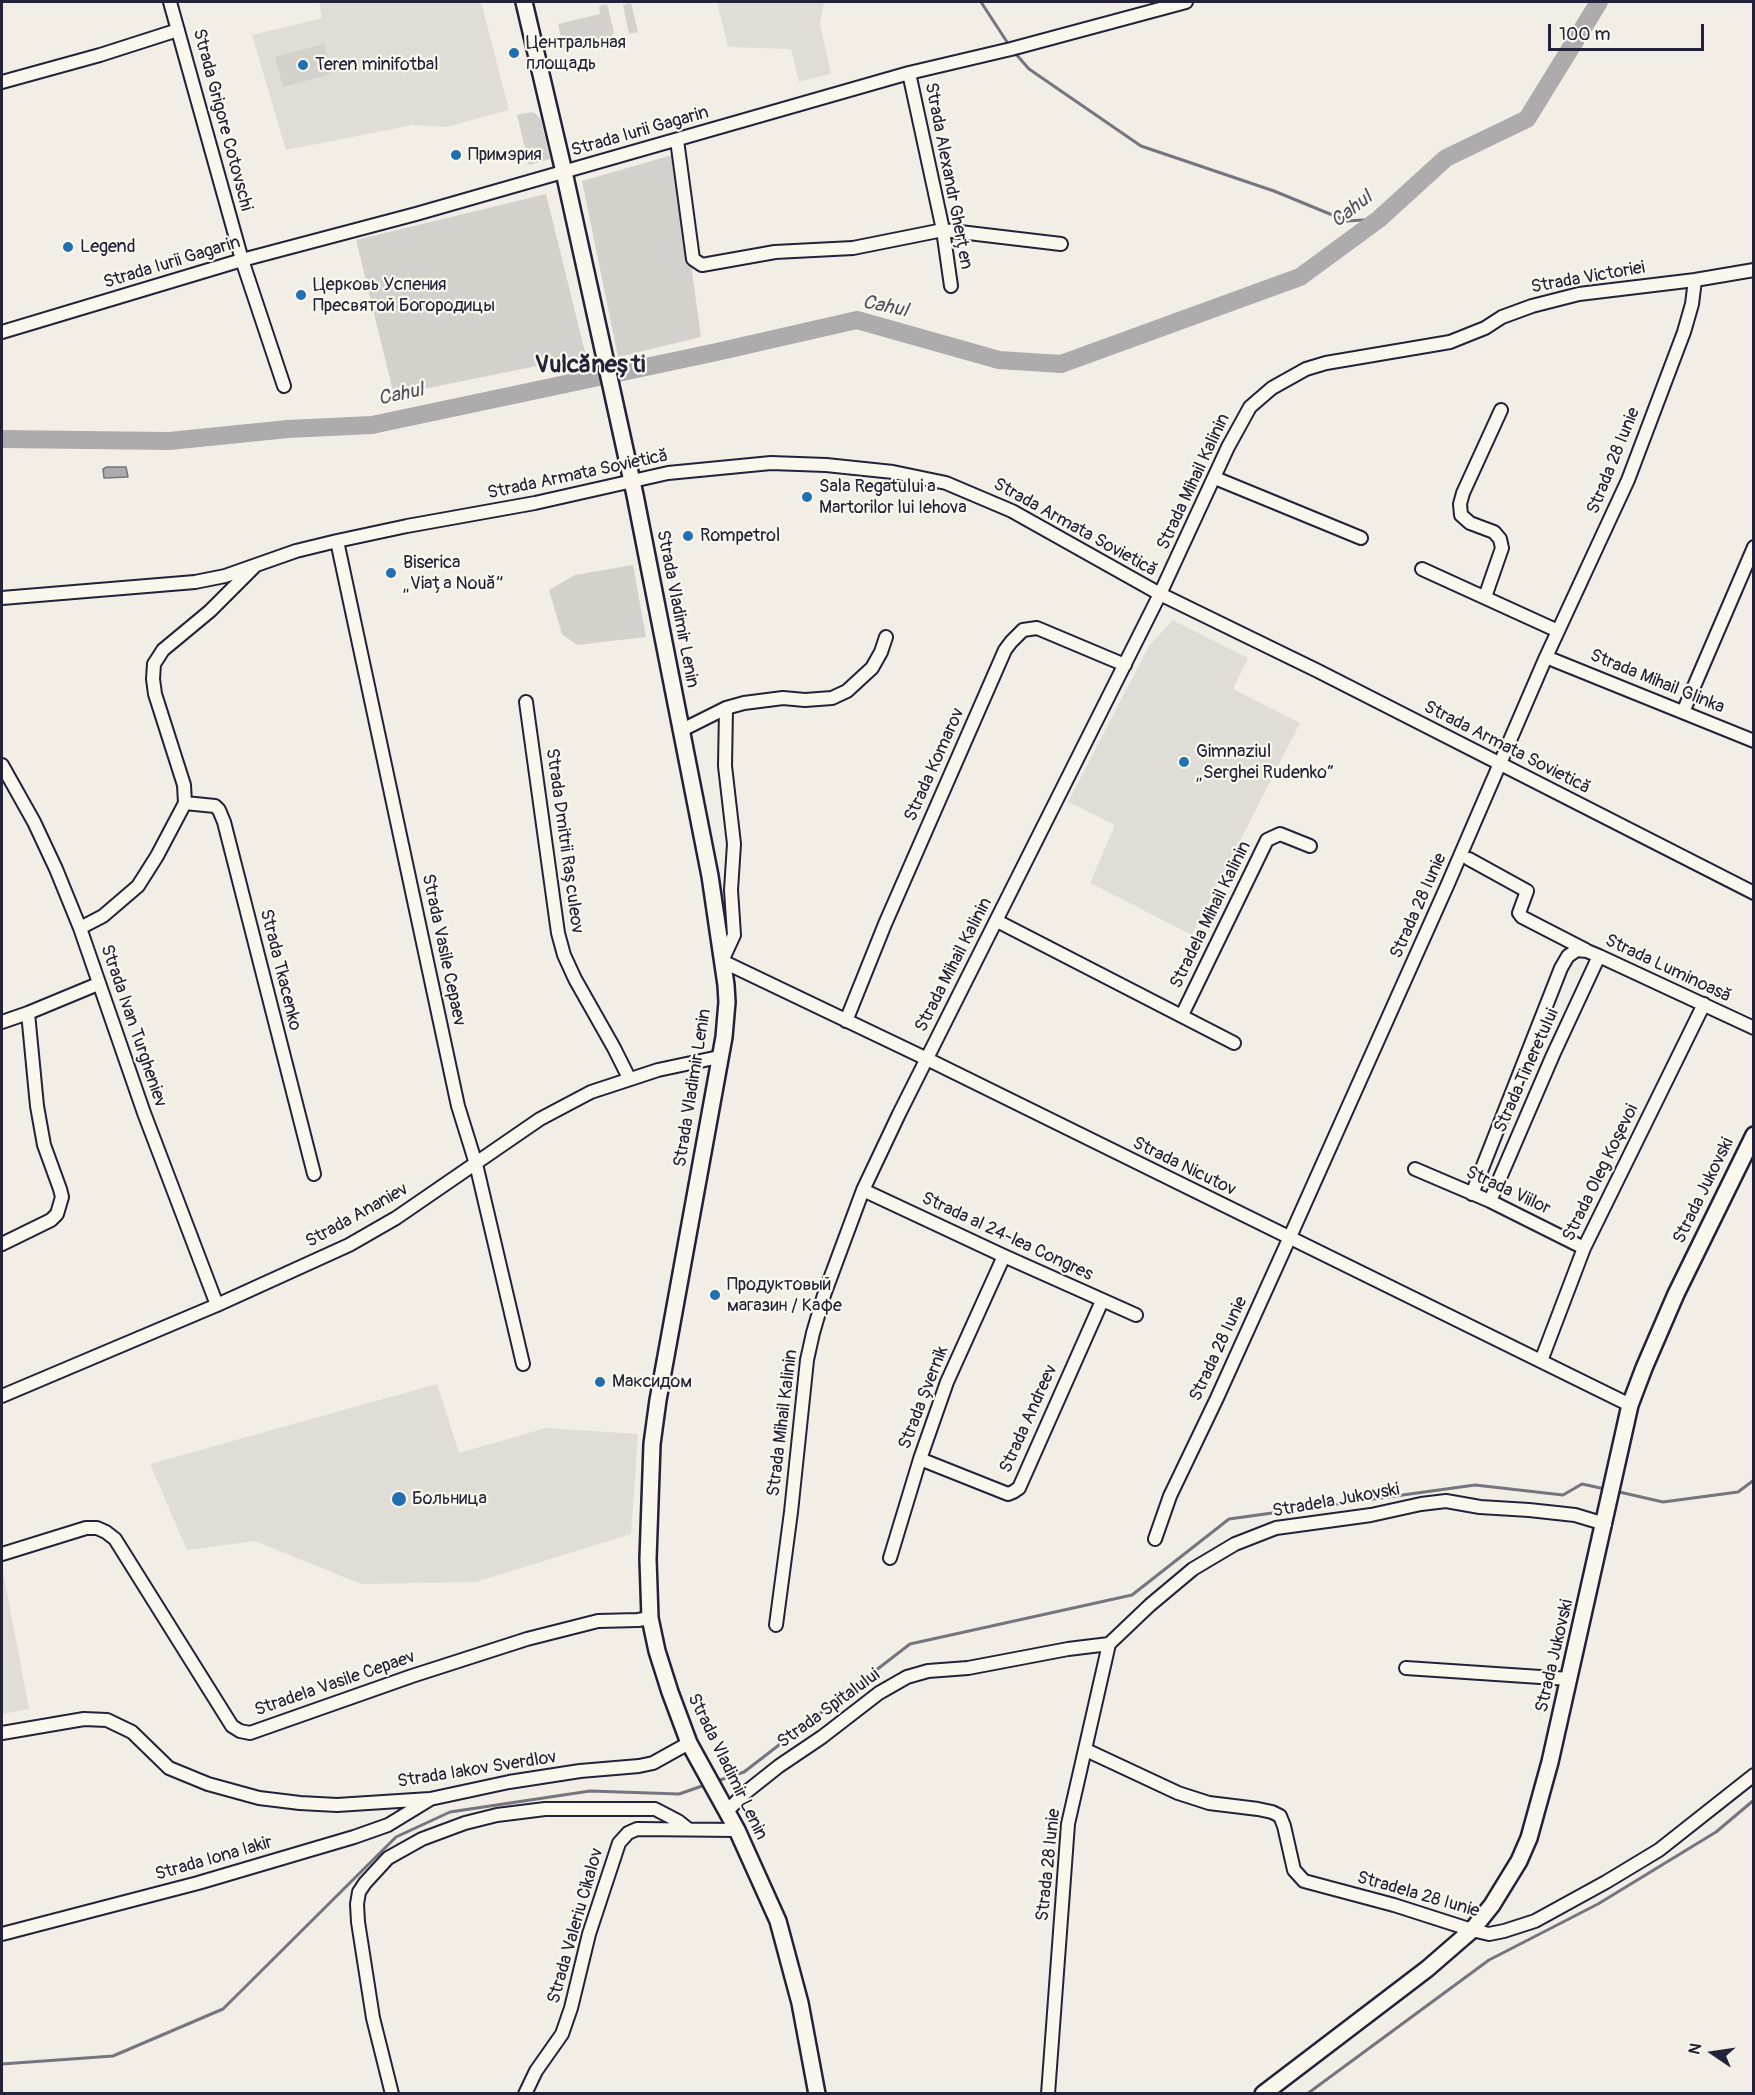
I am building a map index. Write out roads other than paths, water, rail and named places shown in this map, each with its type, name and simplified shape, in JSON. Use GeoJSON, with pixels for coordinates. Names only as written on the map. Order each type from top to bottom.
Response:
{"type":"FeatureCollection","features":[{"type":"Feature","properties":{"kind":"main road","name":"Strada Vladimir Lenin"},"geometry":{"type":"LineString","coordinates":[[524,2],[632,481],[710,876],[727,1002],[724,1036],[652,1444],[648,1559],[650,1618],[660,1661],[692,1747],[737,1830],[778,1922],[800,2003],[818,2094]]}},
{"type":"Feature","properties":{"kind":"main road","name":"Strada Jukovski"},"geometry":{"type":"LineString","coordinates":[[1263,2094],[1426,1969],[1472,1930],[1492,1905],[1513,1872],[1529,1838],[1550,1762],[1610,1504],[1630,1405],[1676,1294],[1754,1135]]}},
{"type":"Feature","properties":{"kind":"street","name":"Strada Grigore Cotovschi"},"geometry":{"type":"LineString","coordinates":[[170,2],[242,260],[284,386]]}},
{"type":"Feature","properties":{"kind":"street","name":"Strada Iurii Gagarin"},"geometry":{"type":"LineString","coordinates":[[2,333],[242,260],[564,172],[909,73],[1011,49],[1186,2]]}},
{"type":"Feature","properties":{"kind":"street"},"geometry":{"type":"LineString","coordinates":[[2,82],[100,55],[178,30]]}},
{"type":"Feature","properties":{"kind":"street","name":"Strada Alexandr Gherțen"},"geometry":{"type":"LineString","coordinates":[[909,73],[943,230],[951,286]]}},
{"type":"Feature","properties":{"kind":"street"},"geometry":{"type":"LineString","coordinates":[[677,140],[693,259],[702,265],[775,252],[853,248],[943,230],[1061,243]]}},
{"type":"Feature","properties":{"kind":"street","name":"Strada Victoriei"},"geometry":{"type":"LineString","coordinates":[[1295,374],[1326,363],[1450,342],[1502,317],[1532,306],[1579,294],[1695,280],[1754,270]]}},
{"type":"Feature","properties":{"kind":"street","name":"Strada 28 Iunie"},"geometry":{"type":"LineString","coordinates":[[1155,1539],[1170,1496],[1289,1239],[1558,630],[1628,480],[1684,332],[1692,304],[1695,280]]}},
{"type":"Feature","properties":{"kind":"street","name":"Strada Mihail Kalinin"},"geometry":{"type":"LineString","coordinates":[[776,1625],[809,1351],[824,1295],[863,1191],[1160,594],[1228,447],[1250,407],[1295,374]]}},
{"type":"Feature","properties":{"kind":"street"},"geometry":{"type":"LineString","coordinates":[[1485,597],[1502,548],[1500,539],[1494,532],[1470,523],[1461,515],[1460,504],[1501,410]]}},
{"type":"Feature","properties":{"kind":"street","name":"Strada Armata Sovietică"},"geometry":{"type":"LineString","coordinates":[[2,598],[195,582],[225,576],[296,551],[337,541],[534,503],[668,473],[771,463],[852,467],[927,478],[967,490],[1012,511],[1160,594],[1318,671],[1754,893]]}},
{"type":"Feature","properties":{"kind":"street"},"geometry":{"type":"LineString","coordinates":[[1215,478],[1361,537]]}},
{"type":"Feature","properties":{"kind":"street","name":"Strada Vasile Cepaev"},"geometry":{"type":"LineString","coordinates":[[337,541],[458,1106],[476,1164],[523,1364]]}},
{"type":"Feature","properties":{"kind":"street"},"geometry":{"type":"LineString","coordinates":[[1683,712],[1754,547]]}},
{"type":"Feature","properties":{"kind":"street"},"geometry":{"type":"LineString","coordinates":[[80,928],[103,916],[138,886],[185,803],[184,784],[155,694],[154,664],[163,650],[210,611],[257,564]]}},
{"type":"Feature","properties":{"kind":"street"},"geometry":{"type":"LineString","coordinates":[[1422,569],[1558,630]]}},
{"type":"Feature","properties":{"kind":"street","name":"Strada Komarov"},"geometry":{"type":"LineString","coordinates":[[846,1021],[885,924],[1005,650],[1011,642],[1023,630],[1037,628],[1125,664]]}},
{"type":"Feature","properties":{"kind":"street"},"geometry":{"type":"LineString","coordinates":[[682,730],[726,708],[763,700],[832,698],[846,691],[872,668],[886,637]]}},
{"type":"Feature","properties":{"kind":"street","name":"Strada Mihail Glinka"},"geometry":{"type":"LineString","coordinates":[[1546,657],[1754,741]]}},
{"type":"Feature","properties":{"kind":"street","name":"Strada Dmitrii Rașculeov"},"geometry":{"type":"LineString","coordinates":[[526,702],[558,933],[564,955],[629,1078]]}},
{"type":"Feature","properties":{"kind":"street"},"geometry":{"type":"LineString","coordinates":[[722,961],[734,934],[730,890],[734,844],[724,766],[726,708]]}},
{"type":"Feature","properties":{"kind":"street","name":"Strada Ivan Turgheniev"},"geometry":{"type":"LineString","coordinates":[[2,765],[52,860],[80,928],[144,1113],[217,1305]]}},
{"type":"Feature","properties":{"kind":"street","name":"Strada Tkacenko"},"geometry":{"type":"LineString","coordinates":[[185,803],[215,806],[224,822],[314,1174]]}},
{"type":"Feature","properties":{"kind":"street","name":"Stradela Mihail Kalinin"},"geometry":{"type":"LineString","coordinates":[[1182,1015],[1268,840],[1280,834],[1310,846]]}},
{"type":"Feature","properties":{"kind":"street"},"geometry":{"type":"LineString","coordinates":[[1469,859],[1527,891],[1519,913],[1522,917],[1587,951]]}},
{"type":"Feature","properties":{"kind":"street","name":"Stradela Mihail Kalinin"},"geometry":{"type":"LineString","coordinates":[[997,921],[1234,1043]]}},
{"type":"Feature","properties":{"kind":"street","name":"Strada Luminoasă"},"geometry":{"type":"LineString","coordinates":[[1568,956],[1577,950],[1587,951],[1754,1028]]}},
{"type":"Feature","properties":{"kind":"street","name":"Strada Tineretului"},"geometry":{"type":"LineString","coordinates":[[1472,1194],[1561,968],[1568,956]]}},
{"type":"Feature","properties":{"kind":"street","name":"Strada Tineretului"},"geometry":{"type":"LineString","coordinates":[[1490,1201],[1599,956]]}},
{"type":"Feature","properties":{"kind":"street","name":"Strada Nicutov"},"geometry":{"type":"LineString","coordinates":[[722,961],[927,1059],[1630,1405]]}},
{"type":"Feature","properties":{"kind":"street"},"geometry":{"type":"LineString","coordinates":[[2,1022],[98,984]]}},
{"type":"Feature","properties":{"kind":"street","name":"Strada Oleg Koşevoi"},"geometry":{"type":"LineString","coordinates":[[1541,1362],[1584,1248],[1704,1004]]}},
{"type":"Feature","properties":{"kind":"street"},"geometry":{"type":"LineString","coordinates":[[2,1244],[51,1220],[57,1214],[62,1197],[44,1145],[37,1106],[28,1013]]}},
{"type":"Feature","properties":{"kind":"street","name":"Strada Ananiev"},"geometry":{"type":"LineString","coordinates":[[2,1396],[217,1305],[349,1245],[375,1231],[540,1119],[591,1092],[629,1078],[719,1057]]}},
{"type":"Feature","properties":{"kind":"street","name":"Strada Viilor"},"geometry":{"type":"LineString","coordinates":[[1415,1169],[1490,1201],[1584,1248]]}},
{"type":"Feature","properties":{"kind":"street","name":"Strada al 24-lea Congres"},"geometry":{"type":"LineString","coordinates":[[863,1191],[1136,1315]]}},
{"type":"Feature","properties":{"kind":"street","name":"Strada Șvernik"},"geometry":{"type":"LineString","coordinates":[[890,1558],[920,1459],[947,1383],[1004,1256]]}},
{"type":"Feature","properties":{"kind":"street","name":"Strada Andreev"},"geometry":{"type":"LineString","coordinates":[[920,1459],[1008,1494],[1019,1488],[1102,1301]]}},
{"type":"Feature","properties":{"kind":"street","name":"Stradela Jukovski"},"geometry":{"type":"LineString","coordinates":[[1109,1644],[1193,1569],[1235,1544],[1276,1528],[1371,1515],[1446,1501],[1480,1507],[1575,1515],[1605,1524]]}},
{"type":"Feature","properties":{"kind":"street","name":"Stradela Vasile Cepaev"},"geometry":{"type":"LineString","coordinates":[[2,1554],[86,1528],[98,1528],[106,1532],[115,1539],[232,1726],[250,1733],[412,1676],[527,1639],[598,1621],[650,1618]]}},
{"type":"Feature","properties":{"kind":"street","name":"Strada 28 Iunie"},"geometry":{"type":"LineString","coordinates":[[1048,2094],[1068,1824],[1109,1644]]}},
{"type":"Feature","properties":{"kind":"street","name":"Strada Spitalului"},"geometry":{"type":"LineString","coordinates":[[725,1808],[879,1693],[907,1677],[928,1671],[968,1668],[1068,1649],[1109,1644]]}},
{"type":"Feature","properties":{"kind":"street"},"geometry":{"type":"LineString","coordinates":[[1406,1668],[1570,1679]]}},
{"type":"Feature","properties":{"kind":"street","name":"Strada Iakov Sverdlov"},"geometry":{"type":"LineString","coordinates":[[2,1734],[84,1719],[107,1720],[132,1732],[169,1768],[208,1784],[236,1793],[300,1803],[337,1805],[430,1799],[509,1782],[580,1771],[639,1766],[692,1747]]}},
{"type":"Feature","properties":{"kind":"street","name":"Stradela 28 Iunie"},"geometry":{"type":"LineString","coordinates":[[1086,1750],[1178,1793],[1209,1803],[1258,1809],[1280,1816],[1294,1870],[1304,1881],[1489,1934],[1535,1921],[1606,1882],[1659,1850],[1754,1775]]}},
{"type":"Feature","properties":{"kind":"street","name":"Strada Iona Iakir"},"geometry":{"type":"LineString","coordinates":[[2,1934],[198,1883],[354,1837],[388,1825],[430,1799]]}},
{"type":"Feature","properties":{"kind":"street"},"geometry":{"type":"LineString","coordinates":[[629,1808],[632,1821],[637,1829],[737,1830]]}},
{"type":"Feature","properties":{"kind":"street"},"geometry":{"type":"LineString","coordinates":[[392,2094],[373,2018],[357,1904],[359,1892],[365,1883],[388,1858],[422,1839],[465,1823],[497,1815],[545,1809],[655,1809],[688,1828]]}},
{"type":"Feature","properties":{"kind":"street","name":"Strada Valeriu Cikalov"},"geometry":{"type":"LineString","coordinates":[[525,2094],[529,2082],[562,2034],[571,2008],[589,1934],[619,1843],[628,1833],[637,1829]]}},
{"type":"Feature","properties":{"kind":"waterway"},"geometry":{"type":"LineString","coordinates":[[981,2],[1009,45]]}},
{"type":"Feature","properties":{"kind":"waterway","name":"Cahul"},"geometry":{"type":"LineString","coordinates":[[2,439],[169,441],[288,429],[372,425],[857,320],[999,360],[1061,364],[1300,277],[1379,219],[1446,158],[1527,119],[1599,2]]}},
{"type":"Feature","properties":{"kind":"waterway"},"geometry":{"type":"LineString","coordinates":[[1015,53],[1029,69],[1141,146],[1274,191],[1347,221],[1379,219]]}},
{"type":"Feature","properties":{"kind":"waterway"},"geometry":{"type":"LineString","coordinates":[[1615,1491],[1663,1502],[1738,1492],[1754,1480]]}},
{"type":"Feature","properties":{"kind":"waterway"},"geometry":{"type":"LineString","coordinates":[[717,1781],[744,1772],[910,1644],[1132,1595],[1229,1519],[1475,1485],[1563,1495],[1582,1484],[1605,1489]]}},
{"type":"Feature","properties":{"kind":"waterway"},"geometry":{"type":"LineString","coordinates":[[2,2064],[113,2056],[223,2009],[396,1837],[450,1812],[590,1791],[679,1794],[705,1785]]}},
{"type":"Feature","properties":{"kind":"waterway"},"geometry":{"type":"LineString","coordinates":[[1307,2094],[1489,1960],[1598,1904],[1716,1832],[1754,1800]]}},
{"type":"Feature","properties":{"kind":"place","name":"Центральная площадь"},"geometry":{"type":"Point","coordinates":[514,53]}},
{"type":"Feature","properties":{"kind":"place","name":"Teren minifotbal"},"geometry":{"type":"Point","coordinates":[303,65]}},
{"type":"Feature","properties":{"kind":"place","name":"Примэрия"},"geometry":{"type":"Point","coordinates":[456,155]}},
{"type":"Feature","properties":{"kind":"place","name":"Legend"},"geometry":{"type":"Point","coordinates":[68,247]}},
{"type":"Feature","properties":{"kind":"place","name":"Церковь Успения Пресвятой Богородицы"},"geometry":{"type":"Point","coordinates":[301,295]}},
{"type":"Feature","properties":{"kind":"place","name":"Sala Regatului a Martorilor lui Iehova"},"geometry":{"type":"Point","coordinates":[807,497]}},
{"type":"Feature","properties":{"kind":"place","name":"Rompetrol"},"geometry":{"type":"Point","coordinates":[688,536]}},
{"type":"Feature","properties":{"kind":"place","name":"Biserica „Viața Nouă”"},"geometry":{"type":"Point","coordinates":[391,573]}},
{"type":"Feature","properties":{"kind":"place","name":"Gimnaziul „Serghei Rudenko“"},"geometry":{"type":"Point","coordinates":[1184,762]}},
{"type":"Feature","properties":{"kind":"place","name":"Продуктовый магазин / Кафе"},"geometry":{"type":"Point","coordinates":[715,1295]}},
{"type":"Feature","properties":{"kind":"place","name":"Максидом"},"geometry":{"type":"Point","coordinates":[600,1382]}},
{"type":"Feature","properties":{"kind":"place","name":"Больница"},"geometry":{"type":"Point","coordinates":[399,1499]}},
{"type":"Feature","properties":{"kind":"district","name":"Vulcănești"},"geometry":{"type":"Point","coordinates":[590,366]}}]}
